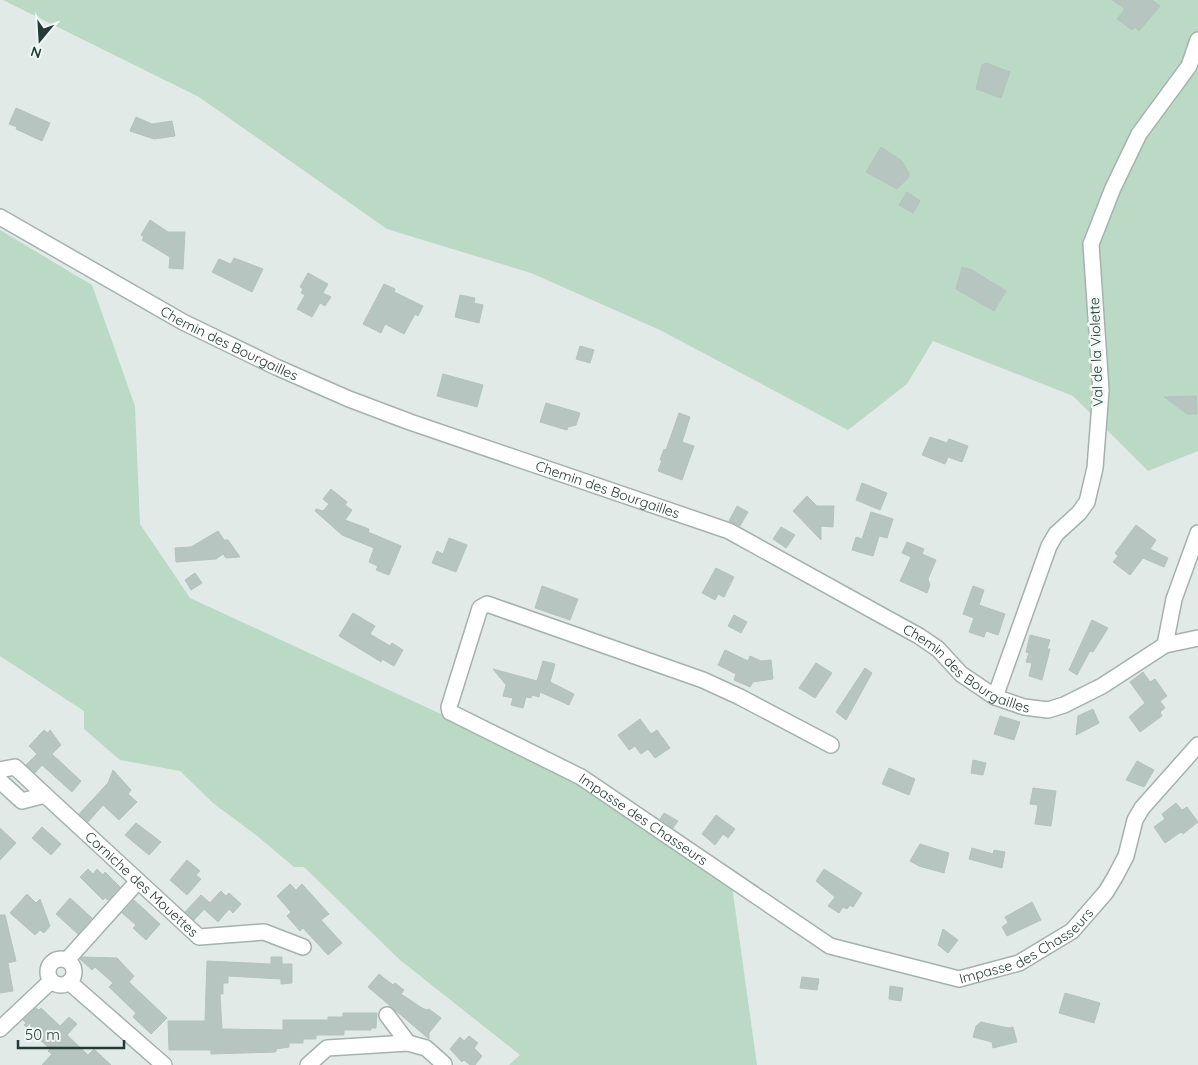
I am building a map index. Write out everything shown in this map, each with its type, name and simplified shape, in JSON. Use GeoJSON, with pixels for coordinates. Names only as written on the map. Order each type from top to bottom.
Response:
{"type":"FeatureCollection","features":[{"type":"Feature","properties":{"kind":"street","name":"Val de la Violette"},"geometry":{"type":"LineString","coordinates":[[994,697],[1049,546],[1056,534],[1079,513],[1086,502],[1092,483],[1100,390],[1091,244],[1113,188],[1139,134],[1189,66],[1198,40]]}},
{"type":"Feature","properties":{"kind":"street","name":"Chemin des Bourgailles"},"geometry":{"type":"LineString","coordinates":[[0,217],[183,322],[349,399],[729,530],[919,636],[938,649],[960,674],[994,697],[1035,709],[1048,710],[1064,706],[1124,673],[1165,645],[1198,638]]}},
{"type":"Feature","properties":{"kind":"street"},"geometry":{"type":"LineString","coordinates":[[1165,645],[1174,599],[1198,533]]}},
{"type":"Feature","properties":{"kind":"street","name":"Impasse des Chasseurs"},"geometry":{"type":"LineString","coordinates":[[831,745],[740,697],[703,680],[487,604],[480,608],[449,707],[450,712],[581,777],[830,946],[959,979],[1019,963],[1072,931],[1106,892],[1115,877],[1126,856],[1135,820],[1142,808],[1198,745]]}},
{"type":"Feature","properties":{"kind":"street","name":"Corniche des Mouettes"},"geometry":{"type":"LineString","coordinates":[[2,769],[22,801],[45,795],[199,937],[264,932],[303,947]]}},
{"type":"Feature","properties":{"kind":"street"},"geometry":{"type":"LineString","coordinates":[[67,960],[74,970],[73,978],[69,982],[59,985],[51,981],[48,971],[50,965],[57,960],[67,960],[138,881]]}},
{"type":"Feature","properties":{"kind":"street"},"geometry":{"type":"LineString","coordinates":[[0,1029],[51,981]]}},
{"type":"Feature","properties":{"kind":"street"},"geometry":{"type":"LineString","coordinates":[[69,982],[164,1065]]}},
{"type":"Feature","properties":{"kind":"street"},"geometry":{"type":"LineString","coordinates":[[387,1015],[408,1043]]}},
{"type":"Feature","properties":{"kind":"street"},"geometry":{"type":"LineString","coordinates":[[308,1065],[327,1048],[408,1043],[426,1048],[444,1064]]}},
{"type":"Feature","properties":{"kind":"green space"},"geometry":{"type":"Polygon","coordinates":[[[3,0],[1198,0],[1198,451],[1148,471],[1073,396],[933,341],[907,384],[848,430],[660,330],[531,273],[387,229],[199,97],[3,0]]]}},
{"type":"Feature","properties":{"kind":"green space"},"geometry":{"type":"Polygon","coordinates":[[[0,230],[92,285],[135,406],[140,524],[190,598],[540,760],[731,879],[757,1065],[509,1065],[520,1055],[400,960],[304,867],[294,867],[256,835],[213,803],[180,771],[120,760],[84,729],[84,711],[0,656],[0,230]]]}},
{"type":"Feature","properties":{"kind":"building"},"geometry":{"type":"Polygon","coordinates":[[[1112,0],[1152,0],[1160,6],[1139,31],[1135,27],[1132,30],[1117,19],[1125,9],[1112,0]]]}},
{"type":"Feature","properties":{"kind":"building"},"geometry":{"type":"Polygon","coordinates":[[[986,63],[1010,72],[1001,98],[976,89],[982,65],[986,63]]]}},
{"type":"Feature","properties":{"kind":"building"},"geometry":{"type":"Polygon","coordinates":[[[16,108],[50,123],[42,141],[9,124],[16,108]]]}},
{"type":"Feature","properties":{"kind":"building"},"geometry":{"type":"Polygon","coordinates":[[[136,117],[152,124],[172,121],[175,136],[154,139],[130,131],[136,117]]]}},
{"type":"Feature","properties":{"kind":"building"},"geometry":{"type":"Polygon","coordinates":[[[881,147],[902,161],[909,173],[909,177],[897,189],[866,172],[881,147]]]}},
{"type":"Feature","properties":{"kind":"building"},"geometry":{"type":"Polygon","coordinates":[[[907,192],[920,201],[913,213],[899,205],[907,192]]]}},
{"type":"Feature","properties":{"kind":"building"},"geometry":{"type":"Polygon","coordinates":[[[150,220],[168,232],[185,232],[183,269],[169,268],[170,257],[142,240],[144,237],[141,235],[150,220]]]}},
{"type":"Feature","properties":{"kind":"building"},"geometry":{"type":"Polygon","coordinates":[[[234,258],[263,269],[252,292],[212,272],[219,259],[231,264],[234,258]]]}},
{"type":"Feature","properties":{"kind":"building"},"geometry":{"type":"Polygon","coordinates":[[[962,267],[972,270],[1006,291],[994,311],[956,289],[962,267]]]}},
{"type":"Feature","properties":{"kind":"building"},"geometry":{"type":"Polygon","coordinates":[[[308,273],[328,284],[323,293],[331,297],[325,306],[320,303],[312,317],[297,309],[305,295],[301,293],[303,289],[300,287],[308,273]]]}},
{"type":"Feature","properties":{"kind":"building"},"geometry":{"type":"Polygon","coordinates":[[[384,284],[395,289],[394,292],[423,306],[418,316],[415,314],[404,334],[385,324],[381,333],[363,324],[384,284]]]}},
{"type":"Feature","properties":{"kind":"building"},"geometry":{"type":"Polygon","coordinates":[[[460,295],[475,298],[474,303],[483,305],[479,323],[455,317],[460,295]]]}},
{"type":"Feature","properties":{"kind":"building"},"geometry":{"type":"Polygon","coordinates":[[[580,346],[594,350],[590,363],[576,359],[580,346]]]}},
{"type":"Feature","properties":{"kind":"building"},"geometry":{"type":"Polygon","coordinates":[[[443,374],[483,385],[477,407],[437,396],[443,374]]]}},
{"type":"Feature","properties":{"kind":"building"},"geometry":{"type":"Polygon","coordinates":[[[1196,396],[1197,414],[1187,414],[1164,397],[1196,396]]]}},
{"type":"Feature","properties":{"kind":"building"},"geometry":{"type":"Polygon","coordinates":[[[546,403],[580,413],[576,425],[568,427],[567,430],[540,422],[546,403]]]}},
{"type":"Feature","properties":{"kind":"building"},"geometry":{"type":"Polygon","coordinates":[[[679,413],[690,417],[682,442],[694,446],[682,480],[658,471],[662,460],[660,460],[664,449],[666,450],[679,413]]]}},
{"type":"Feature","properties":{"kind":"building"},"geometry":{"type":"Polygon","coordinates":[[[930,437],[947,443],[949,439],[968,446],[962,462],[948,457],[945,464],[922,455],[930,437]]]}},
{"type":"Feature","properties":{"kind":"building"},"geometry":{"type":"Polygon","coordinates":[[[862,483],[887,493],[880,510],[856,500],[862,483]]]}},
{"type":"Feature","properties":{"kind":"building"},"geometry":{"type":"Polygon","coordinates":[[[331,489],[347,502],[345,505],[352,510],[345,520],[369,529],[368,532],[401,546],[389,575],[376,570],[378,566],[369,562],[374,548],[342,535],[315,511],[316,509],[323,511],[329,504],[323,499],[331,489]]]}},
{"type":"Feature","properties":{"kind":"building"},"geometry":{"type":"Polygon","coordinates":[[[807,496],[817,506],[834,506],[833,527],[821,526],[821,540],[793,511],[807,496]]]}},
{"type":"Feature","properties":{"kind":"building"},"geometry":{"type":"Polygon","coordinates":[[[737,506],[748,512],[740,526],[729,521],[737,506]]]}},
{"type":"Feature","properties":{"kind":"building"},"geometry":{"type":"Polygon","coordinates":[[[871,512],[893,519],[887,538],[879,536],[873,556],[852,550],[856,537],[862,539],[871,512]]]}},
{"type":"Feature","properties":{"kind":"building"},"geometry":{"type":"Polygon","coordinates":[[[1136,525],[1156,540],[1150,549],[1168,558],[1164,567],[1143,558],[1130,575],[1113,562],[1118,556],[1115,553],[1136,525]]]}},
{"type":"Feature","properties":{"kind":"building"},"geometry":{"type":"Polygon","coordinates":[[[781,527],[795,535],[786,548],[773,539],[781,527]]]}},
{"type":"Feature","properties":{"kind":"building"},"geometry":{"type":"Polygon","coordinates":[[[218,531],[224,540],[228,540],[240,557],[226,558],[223,554],[216,559],[176,562],[175,548],[191,547],[218,531]]]}},
{"type":"Feature","properties":{"kind":"building"},"geometry":{"type":"Polygon","coordinates":[[[449,538],[467,545],[456,572],[432,563],[437,551],[443,554],[449,538]]]}},
{"type":"Feature","properties":{"kind":"building"},"geometry":{"type":"Polygon","coordinates":[[[907,542],[924,549],[922,554],[936,560],[928,579],[930,585],[927,593],[900,581],[911,557],[902,553],[907,542]]]}},
{"type":"Feature","properties":{"kind":"building"},"geometry":{"type":"Polygon","coordinates":[[[716,568],[734,577],[724,597],[718,594],[715,600],[702,593],[716,568]]]}},
{"type":"Feature","properties":{"kind":"building"},"geometry":{"type":"Polygon","coordinates":[[[195,573],[202,583],[191,590],[185,580],[195,573]]]}},
{"type":"Feature","properties":{"kind":"building"},"geometry":{"type":"Polygon","coordinates":[[[542,586],[578,599],[570,620],[535,608],[542,586]]]}},
{"type":"Feature","properties":{"kind":"building"},"geometry":{"type":"Polygon","coordinates":[[[973,586],[984,590],[979,605],[1005,614],[998,635],[986,631],[984,637],[969,632],[974,618],[963,614],[973,586]]]}},
{"type":"Feature","properties":{"kind":"building"},"geometry":{"type":"Polygon","coordinates":[[[353,613],[375,626],[370,634],[390,646],[392,643],[403,650],[394,666],[382,659],[381,662],[339,636],[353,613]]]}},
{"type":"Feature","properties":{"kind":"building"},"geometry":{"type":"Polygon","coordinates":[[[734,615],[747,622],[741,633],[728,626],[734,615]]]}},
{"type":"Feature","properties":{"kind":"building"},"geometry":{"type":"Polygon","coordinates":[[[1092,620],[1108,628],[1093,652],[1090,651],[1077,675],[1069,670],[1092,620]]]}},
{"type":"Feature","properties":{"kind":"building"},"geometry":{"type":"Polygon","coordinates":[[[1030,635],[1050,640],[1047,649],[1050,649],[1042,680],[1029,676],[1032,663],[1026,662],[1029,653],[1026,652],[1030,635]]]}},
{"type":"Feature","properties":{"kind":"building"},"geometry":{"type":"Polygon","coordinates":[[[725,650],[748,661],[750,656],[761,661],[771,660],[773,679],[753,682],[750,687],[734,680],[736,674],[718,665],[725,650]]]}},
{"type":"Feature","properties":{"kind":"building"},"geometry":{"type":"Polygon","coordinates":[[[543,661],[555,664],[550,682],[574,694],[569,705],[540,692],[539,697],[532,695],[531,698],[526,697],[523,708],[511,705],[513,698],[503,696],[506,685],[493,669],[537,681],[543,661]]]}},
{"type":"Feature","properties":{"kind":"building"},"geometry":{"type":"Polygon","coordinates":[[[816,663],[832,673],[815,698],[799,688],[816,663]]]}},
{"type":"Feature","properties":{"kind":"building"},"geometry":{"type":"Polygon","coordinates":[[[865,668],[872,673],[846,720],[836,712],[865,668]]]}},
{"type":"Feature","properties":{"kind":"building"},"geometry":{"type":"Polygon","coordinates":[[[1143,672],[1150,682],[1155,679],[1167,696],[1160,701],[1165,708],[1160,712],[1162,716],[1140,732],[1129,717],[1145,703],[1130,682],[1143,672]]]}},
{"type":"Feature","properties":{"kind":"building"},"geometry":{"type":"Polygon","coordinates":[[[1093,709],[1099,723],[1076,735],[1078,716],[1093,709]]]}},
{"type":"Feature","properties":{"kind":"building"},"geometry":{"type":"Polygon","coordinates":[[[1000,716],[1020,722],[1014,740],[994,734],[1000,716]]]}},
{"type":"Feature","properties":{"kind":"building"},"geometry":{"type":"Polygon","coordinates":[[[640,719],[651,734],[657,730],[670,748],[655,758],[648,749],[641,754],[635,746],[629,750],[618,735],[640,719]]]}},
{"type":"Feature","properties":{"kind":"building"},"geometry":{"type":"Polygon","coordinates":[[[44,730],[48,733],[50,730],[61,745],[52,754],[81,781],[72,792],[42,765],[35,773],[26,765],[37,754],[29,746],[44,730]]]}},
{"type":"Feature","properties":{"kind":"building"},"geometry":{"type":"Polygon","coordinates":[[[973,760],[986,763],[983,775],[971,773],[973,760]]]}},
{"type":"Feature","properties":{"kind":"building"},"geometry":{"type":"Polygon","coordinates":[[[1137,761],[1154,770],[1144,787],[1126,780],[1137,761]]]}},
{"type":"Feature","properties":{"kind":"building"},"geometry":{"type":"Polygon","coordinates":[[[889,768],[915,779],[909,795],[882,784],[889,768]]]}},
{"type":"Feature","properties":{"kind":"building"},"geometry":{"type":"Polygon","coordinates":[[[113,770],[131,790],[128,794],[137,802],[119,820],[103,805],[88,822],[79,814],[108,783],[113,770]]]}},
{"type":"Feature","properties":{"kind":"building"},"geometry":{"type":"Polygon","coordinates":[[[1033,788],[1056,791],[1051,826],[1035,824],[1038,805],[1030,804],[1033,788]]]}},
{"type":"Feature","properties":{"kind":"building"},"geometry":{"type":"Polygon","coordinates":[[[1176,803],[1182,810],[1187,807],[1198,822],[1183,834],[1181,832],[1165,843],[1154,827],[1165,819],[1162,814],[1176,803]]]}},
{"type":"Feature","properties":{"kind":"building"},"geometry":{"type":"Polygon","coordinates":[[[664,813],[678,821],[673,828],[660,819],[664,813]]]}},
{"type":"Feature","properties":{"kind":"building"},"geometry":{"type":"Polygon","coordinates":[[[716,815],[735,829],[728,838],[723,834],[715,845],[702,834],[716,815]]]}},
{"type":"Feature","properties":{"kind":"building"},"geometry":{"type":"Polygon","coordinates":[[[136,823],[161,842],[149,855],[125,835],[136,823]]]}},
{"type":"Feature","properties":{"kind":"building"},"geometry":{"type":"Polygon","coordinates":[[[42,827],[61,844],[51,855],[32,838],[42,827]]]}},
{"type":"Feature","properties":{"kind":"building"},"geometry":{"type":"Polygon","coordinates":[[[0,828],[16,843],[0,860],[0,828]]]}},
{"type":"Feature","properties":{"kind":"building"},"geometry":{"type":"Polygon","coordinates":[[[920,844],[949,853],[944,873],[919,866],[910,861],[920,844]]]}},
{"type":"Feature","properties":{"kind":"building"},"geometry":{"type":"Polygon","coordinates":[[[972,848],[993,854],[994,850],[1005,852],[1002,868],[969,859],[972,848]]]}},
{"type":"Feature","properties":{"kind":"building"},"geometry":{"type":"Polygon","coordinates":[[[187,860],[200,871],[196,875],[201,879],[187,895],[170,880],[187,860]]]}},
{"type":"Feature","properties":{"kind":"building"},"geometry":{"type":"Polygon","coordinates":[[[88,869],[93,874],[97,869],[103,875],[105,872],[120,887],[108,900],[105,898],[103,900],[80,877],[88,869]]]}},
{"type":"Feature","properties":{"kind":"building"},"geometry":{"type":"Polygon","coordinates":[[[824,869],[862,893],[853,907],[850,905],[847,909],[843,907],[839,913],[828,906],[835,897],[816,881],[824,869]]]}},
{"type":"Feature","properties":{"kind":"building"},"geometry":{"type":"Polygon","coordinates":[[[290,884],[296,890],[302,884],[329,914],[321,920],[342,943],[328,955],[303,928],[300,931],[287,916],[291,912],[277,896],[290,884]]]}},
{"type":"Feature","properties":{"kind":"building"},"geometry":{"type":"Polygon","coordinates":[[[221,891],[226,896],[229,893],[241,904],[233,913],[229,909],[218,922],[204,909],[221,891]]]}},
{"type":"Feature","properties":{"kind":"building"},"geometry":{"type":"Polygon","coordinates":[[[27,894],[36,903],[40,899],[50,926],[44,933],[40,930],[35,935],[10,913],[27,894]]]}},
{"type":"Feature","properties":{"kind":"building"},"geometry":{"type":"Polygon","coordinates":[[[201,895],[210,903],[194,920],[185,912],[201,895]]]}},
{"type":"Feature","properties":{"kind":"building"},"geometry":{"type":"Polygon","coordinates":[[[70,898],[92,918],[78,934],[56,914],[70,898]]]}},
{"type":"Feature","properties":{"kind":"building"},"geometry":{"type":"Polygon","coordinates":[[[134,900],[160,924],[146,940],[133,928],[136,925],[122,913],[134,900]]]}},
{"type":"Feature","properties":{"kind":"building"},"geometry":{"type":"Polygon","coordinates":[[[1032,902],[1041,920],[1007,936],[1002,927],[1008,923],[1005,917],[1032,902]]]}},
{"type":"Feature","properties":{"kind":"building"},"geometry":{"type":"Polygon","coordinates":[[[0,915],[5,915],[16,961],[8,963],[13,991],[0,993],[0,915]]]}},
{"type":"Feature","properties":{"kind":"building"},"geometry":{"type":"Polygon","coordinates":[[[943,929],[958,940],[948,953],[938,945],[943,929]]]}},
{"type":"Feature","properties":{"kind":"building"},"geometry":{"type":"Polygon","coordinates":[[[82,957],[117,958],[134,976],[129,982],[167,1018],[151,1034],[133,1017],[136,1013],[109,987],[113,983],[95,967],[92,970],[80,959],[82,957]]]}},
{"type":"Feature","properties":{"kind":"building"},"geometry":{"type":"Polygon","coordinates":[[[271,957],[282,957],[282,964],[292,964],[292,983],[281,984],[281,979],[228,976],[228,983],[223,983],[223,994],[220,994],[222,1029],[283,1030],[283,1020],[328,1020],[328,1017],[343,1017],[343,1013],[377,1013],[376,1028],[371,1028],[371,1030],[344,1030],[344,1035],[316,1035],[316,1039],[303,1039],[303,1043],[289,1043],[289,1047],[276,1049],[276,1052],[211,1054],[211,1050],[169,1050],[168,1021],[205,1021],[207,961],[271,964],[271,957]]]}},
{"type":"Feature","properties":{"kind":"building"},"geometry":{"type":"Polygon","coordinates":[[[379,974],[393,985],[395,983],[404,990],[401,994],[422,1008],[429,1009],[441,1018],[429,1033],[429,1039],[368,987],[379,974]]]}},
{"type":"Feature","properties":{"kind":"building"},"geometry":{"type":"Polygon","coordinates":[[[802,977],[819,979],[817,990],[800,988],[802,977]]]}},
{"type":"Feature","properties":{"kind":"building"},"geometry":{"type":"Polygon","coordinates":[[[890,986],[903,988],[901,1001],[889,999],[890,986]]]}},
{"type":"Feature","properties":{"kind":"building"},"geometry":{"type":"Polygon","coordinates":[[[1065,993],[1100,1003],[1094,1023],[1059,1013],[1065,993]]]}},
{"type":"Feature","properties":{"kind":"building"},"geometry":{"type":"Polygon","coordinates":[[[36,1008],[39,1010],[41,1008],[60,1026],[69,1017],[77,1024],[67,1035],[88,1055],[94,1049],[111,1065],[42,1065],[52,1054],[48,1051],[50,1049],[24,1025],[26,1023],[23,1020],[36,1008]]]}},
{"type":"Feature","properties":{"kind":"building"},"geometry":{"type":"Polygon","coordinates":[[[981,1022],[1008,1028],[1013,1027],[1017,1042],[993,1048],[992,1042],[973,1037],[976,1026],[981,1022]]]}},
{"type":"Feature","properties":{"kind":"building"},"geometry":{"type":"Polygon","coordinates":[[[469,1036],[478,1043],[474,1048],[482,1056],[475,1065],[470,1065],[464,1060],[462,1062],[450,1049],[460,1037],[464,1041],[469,1036]]]}}]}
